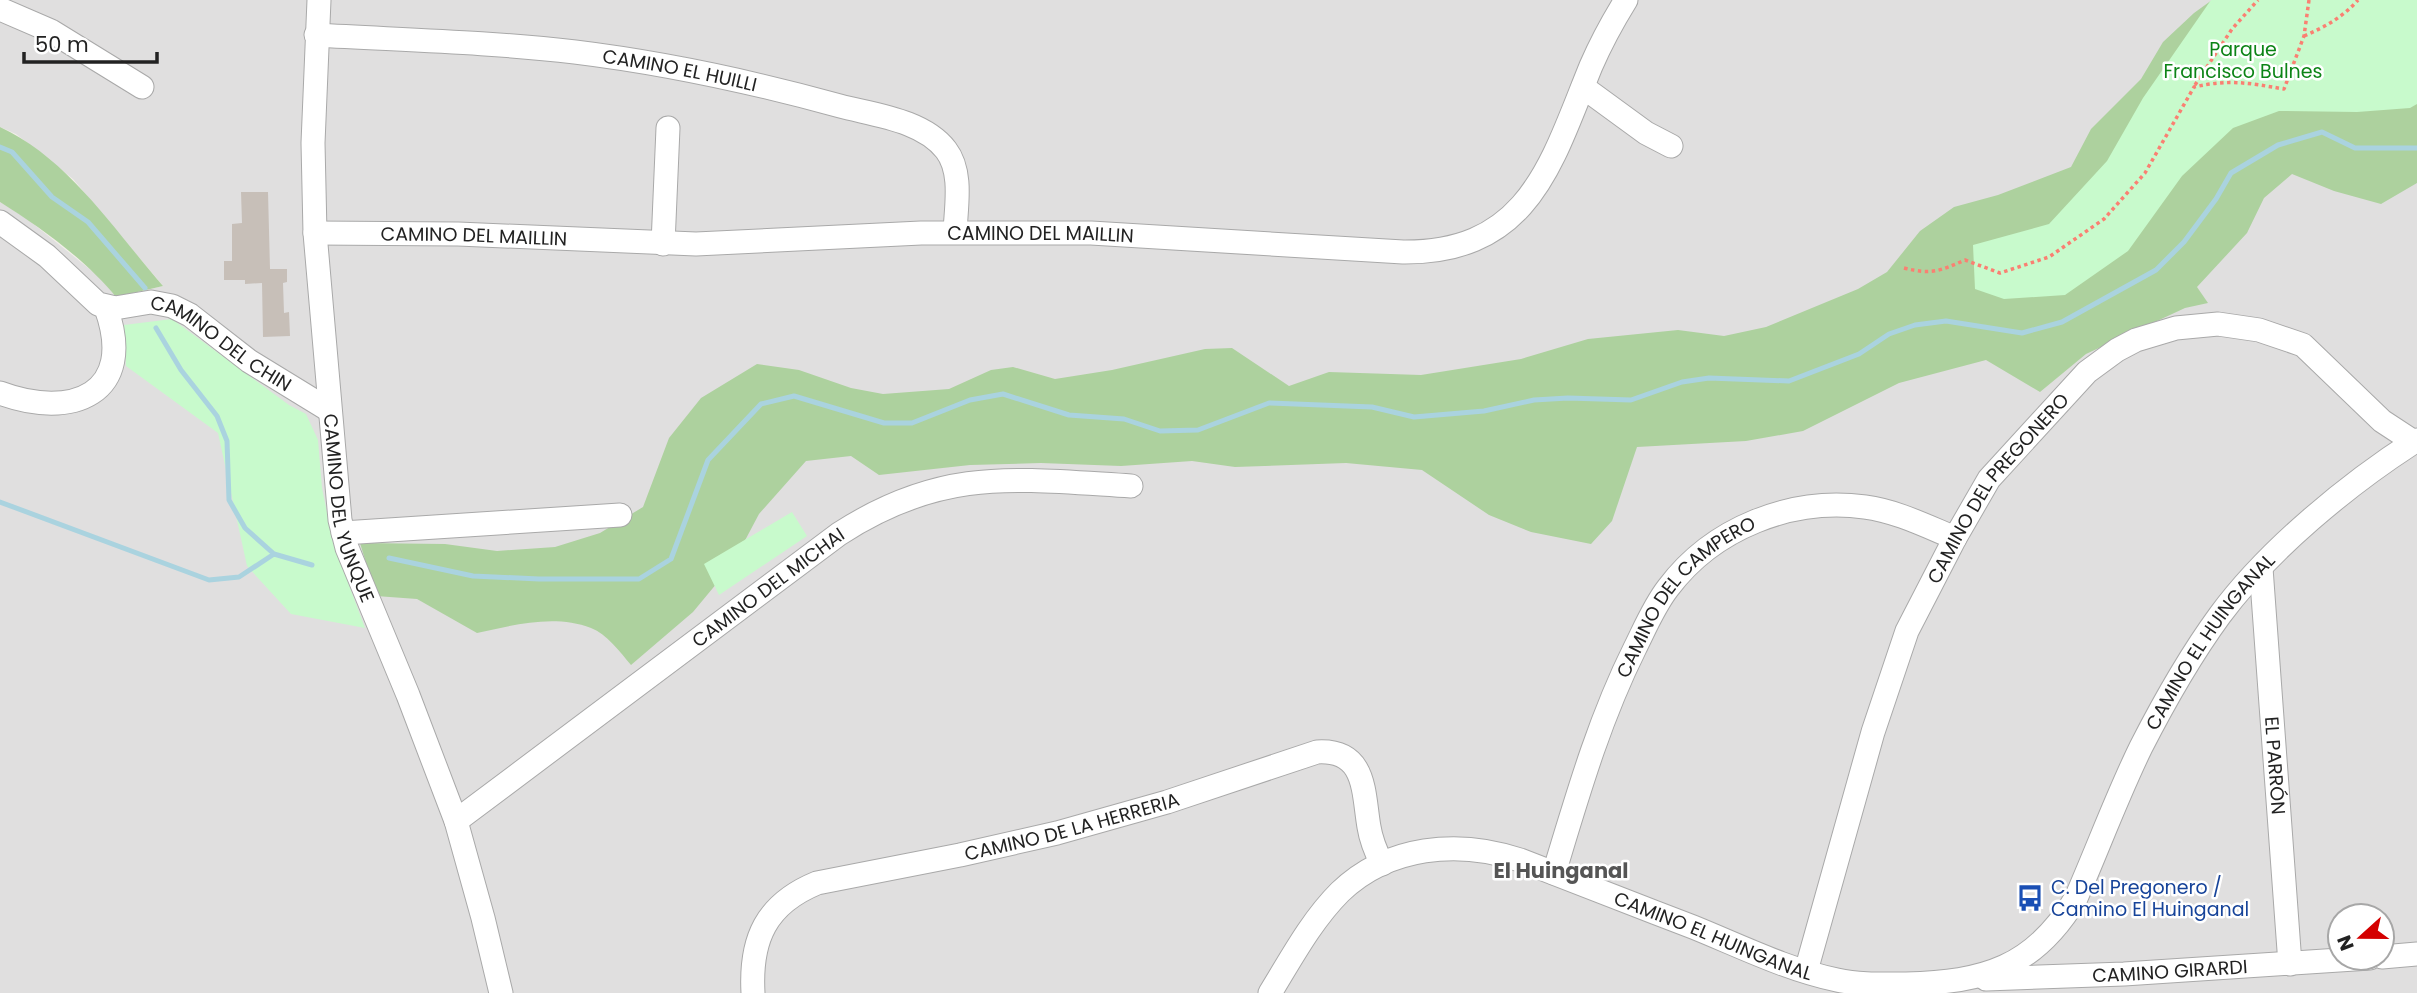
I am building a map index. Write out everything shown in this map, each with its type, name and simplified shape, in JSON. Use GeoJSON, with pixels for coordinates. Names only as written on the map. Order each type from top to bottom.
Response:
{"type":"FeatureCollection","features":[{"type":"Feature","properties":{"kind":"street","name":"CAMINO DEL YUNQUE"},"geometry":{"type":"LineString","coordinates":[[319,0],[313,143],[315,233],[329,411],[343,533],[456,821],[501,993]]}},
{"type":"Feature","properties":{"kind":"street","name":"CAMINO DEL MAILLIN"},"geometry":{"type":"LineString","coordinates":[[315,233],[458,234],[663,244],[955,233],[1091,233],[1403,252],[1451,248],[1477,240],[1491,232],[1528,200],[1554,157],[1602,41],[1626,0]]}},
{"type":"Feature","properties":{"kind":"street"},"geometry":{"type":"LineString","coordinates":[[0,9],[58,35],[142,87]]}},
{"type":"Feature","properties":{"kind":"street","name":"CAMINO EL HUILLI"},"geometry":{"type":"LineString","coordinates":[[316,35],[519,47],[624,59],[773,88],[898,122],[928,135],[950,156],[956,173],[955,233]]}},
{"type":"Feature","properties":{"kind":"street"},"geometry":{"type":"LineString","coordinates":[[1583,87],[1646,133],[1671,146]]}},
{"type":"Feature","properties":{"kind":"street"},"geometry":{"type":"LineString","coordinates":[[663,244],[668,128]]}},
{"type":"Feature","properties":{"kind":"street"},"geometry":{"type":"LineString","coordinates":[[0,222],[47,256],[91,300],[106,308],[115,340],[115,360],[107,379],[96,390],[70,401],[48,403],[23,400],[0,393]]}},
{"type":"Feature","properties":{"kind":"street","name":"CAMINO DEL CHIN"},"geometry":{"type":"LineString","coordinates":[[106,308],[151,302],[173,306],[249,361],[329,411]]}},
{"type":"Feature","properties":{"kind":"street","name":"CAMINO DEL PREGONERO"},"geometry":{"type":"LineString","coordinates":[[1806,971],[1873,732],[1907,631],[1989,479],[2087,372],[2126,345],[2155,333],[2218,324],[2259,330],[2303,345],[2382,421],[2415,441]]}},
{"type":"Feature","properties":{"kind":"street","name":"CAMINO EL HUINGANAL"},"geometry":{"type":"LineString","coordinates":[[1270,993],[1306,934],[1328,905],[1353,881],[1382,864],[1435,849],[1471,848],[1504,854],[1823,977],[1859,984],[1938,983],[1969,979],[2007,966],[2041,943],[2076,898],[2131,770],[2164,706],[2221,614],[2261,568],[2319,514],[2415,441]]}},
{"type":"Feature","properties":{"kind":"street","name":"CAMINO DEL MICHAI"},"geometry":{"type":"LineString","coordinates":[[456,821],[839,534],[882,508],[928,490],[978,481],[1039,480],[1131,486]]}},
{"type":"Feature","properties":{"kind":"street","name":"CAMINO DEL CAMPERO"},"geometry":{"type":"LineString","coordinates":[[1554,873],[1588,758],[1625,667],[1656,605],[1697,557],[1715,543],[1755,521],[1776,513],[1820,505],[1888,511],[1955,538]]}},
{"type":"Feature","properties":{"kind":"street"},"geometry":{"type":"LineString","coordinates":[[343,533],[620,515]]}},
{"type":"Feature","properties":{"kind":"street","name":"EL PARRÓN"},"geometry":{"type":"LineString","coordinates":[[2261,568],[2290,964]]}},
{"type":"Feature","properties":{"kind":"street","name":"CAMINO DE LA HERRERIA"},"geometry":{"type":"LineString","coordinates":[[753,993],[754,956],[762,931],[778,907],[810,886],[1095,823],[1317,752],[1339,755],[1353,764],[1359,772],[1363,782],[1370,835],[1382,864]]}},
{"type":"Feature","properties":{"kind":"street"},"geometry":{"type":"LineString","coordinates":[[2396,956],[2417,954]]}},
{"type":"Feature","properties":{"kind":"street","name":"CAMINO GIRARDI"},"geometry":{"type":"LineString","coordinates":[[1969,979],[2019,979],[2326,961]]}},
{"type":"Feature","properties":{"kind":"path"},"geometry":{"type":"LineString","coordinates":[[1903,268],[1924,273],[1941,271],[1965,260],[2000,273],[2049,257],[2104,219],[2145,173],[2193,87],[2232,29],[2258,0]]}},
{"type":"Feature","properties":{"kind":"path"},"geometry":{"type":"LineString","coordinates":[[2193,87],[2220,81],[2284,89],[2304,36],[2309,0]]}},
{"type":"Feature","properties":{"kind":"path"},"geometry":{"type":"LineString","coordinates":[[2304,36],[2325,28],[2358,0]]}},
{"type":"Feature","properties":{"kind":"shaded area"},"geometry":{"type":"Polygon","coordinates":[[[0,0],[2417,0],[2417,993],[0,993],[0,202],[26,218],[102,279],[116,297],[163,286],[73,179],[16,134],[0,127],[0,0]]]}},
{"type":"Feature","properties":{"kind":"green space","name":"Parque Francisco Bulnes"},"geometry":{"type":"Polygon","coordinates":[[[2211,0],[2417,0],[2417,104],[2410,108],[2357,112],[2279,111],[2233,128],[2182,176],[2128,251],[2065,295],[2004,299],[1975,289],[1973,245],[2049,224],[2107,161],[2143,98],[2211,0]]]}},
{"type":"Feature","properties":{"kind":"green space"},"geometry":{"type":"Polygon","coordinates":[[[2212,0],[2417,0],[2417,183],[2381,204],[2334,191],[2292,174],[2264,198],[2247,233],[2197,287],[2208,303],[2185,308],[2086,354],[2040,392],[1986,360],[1899,383],[1803,431],[1746,441],[1637,447],[1612,521],[1591,544],[1531,532],[1489,515],[1422,470],[1346,463],[1235,467],[1192,461],[1121,466],[1041,463],[970,465],[879,475],[851,456],[806,461],[759,514],[732,565],[693,612],[631,665],[602,634],[577,624],[534,622],[477,633],[417,599],[376,596],[360,543],[445,544],[497,551],[555,547],[600,533],[643,507],[669,438],[701,398],[757,364],[799,370],[851,388],[883,394],[949,389],[991,370],[1013,367],[1055,379],[1112,370],[1205,349],[1232,348],[1289,386],[1329,372],[1421,375],[1521,359],[1588,339],[1678,330],[1724,336],[1766,327],[1858,289],[1887,272],[1920,231],[1954,207],[1998,195],[2071,167],[2091,129],[2141,79],[2163,42],[2212,0]]]}},
{"type":"Feature","properties":{"kind":"green space"},"geometry":{"type":"Polygon","coordinates":[[[0,127],[25,140],[69,176],[163,286],[116,297],[91,270],[62,245],[0,202],[0,127]]]}},
{"type":"Feature","properties":{"kind":"green space"},"geometry":{"type":"Polygon","coordinates":[[[172,319],[289,405],[306,414],[318,440],[322,488],[333,542],[365,628],[291,614],[247,566],[218,433],[126,366],[124,325],[172,319]]]}},
{"type":"Feature","properties":{"kind":"green space"},"geometry":{"type":"Polygon","coordinates":[[[792,512],[807,536],[719,595],[704,564],[792,512]]]}},
{"type":"Feature","properties":{"kind":"building"},"geometry":{"type":"Polygon","coordinates":[[[241,192],[268,192],[270,269],[287,269],[287,282],[283,283],[284,313],[289,312],[290,336],[263,337],[262,283],[245,284],[245,280],[224,280],[224,261],[232,261],[232,224],[242,223],[241,192]]]}},
{"type":"Feature","properties":{"kind":"waterway"},"geometry":{"type":"LineString","coordinates":[[389,558],[473,576],[639,579],[671,559],[708,460],[761,404],[794,396],[884,423],[912,423],[970,400],[1003,394],[1069,415],[1124,419],[1160,431],[1198,430],[1269,403],[1372,407],[1414,417],[1484,411],[1534,400],[1631,400],[1682,382],[1709,378],[1789,381],[1859,354],[1889,334],[1915,325],[1946,321],[2022,333],[2062,322],[2156,270],[2184,242],[2216,199],[2231,173],[2278,145],[2322,132],[2355,148],[2417,148]]}},
{"type":"Feature","properties":{"kind":"waterway"},"geometry":{"type":"LineString","coordinates":[[0,147],[12,152],[52,197],[88,222],[145,288]]}},
{"type":"Feature","properties":{"kind":"waterway"},"geometry":{"type":"LineString","coordinates":[[156,328],[181,370],[217,416],[227,441],[229,500],[245,528],[274,554],[312,565]]}},
{"type":"Feature","properties":{"kind":"waterway"},"geometry":{"type":"LineString","coordinates":[[0,502],[209,580],[239,577],[274,554]]}},
{"type":"Feature","properties":{"kind":"place","name":"C. Del Pregonero / Camino El Huinganal"},"geometry":{"type":"Point","coordinates":[2030,898]}},
{"type":"Feature","properties":{"kind":"district","name":"El Huinganal"},"geometry":{"type":"Point","coordinates":[1561,870]}}]}
